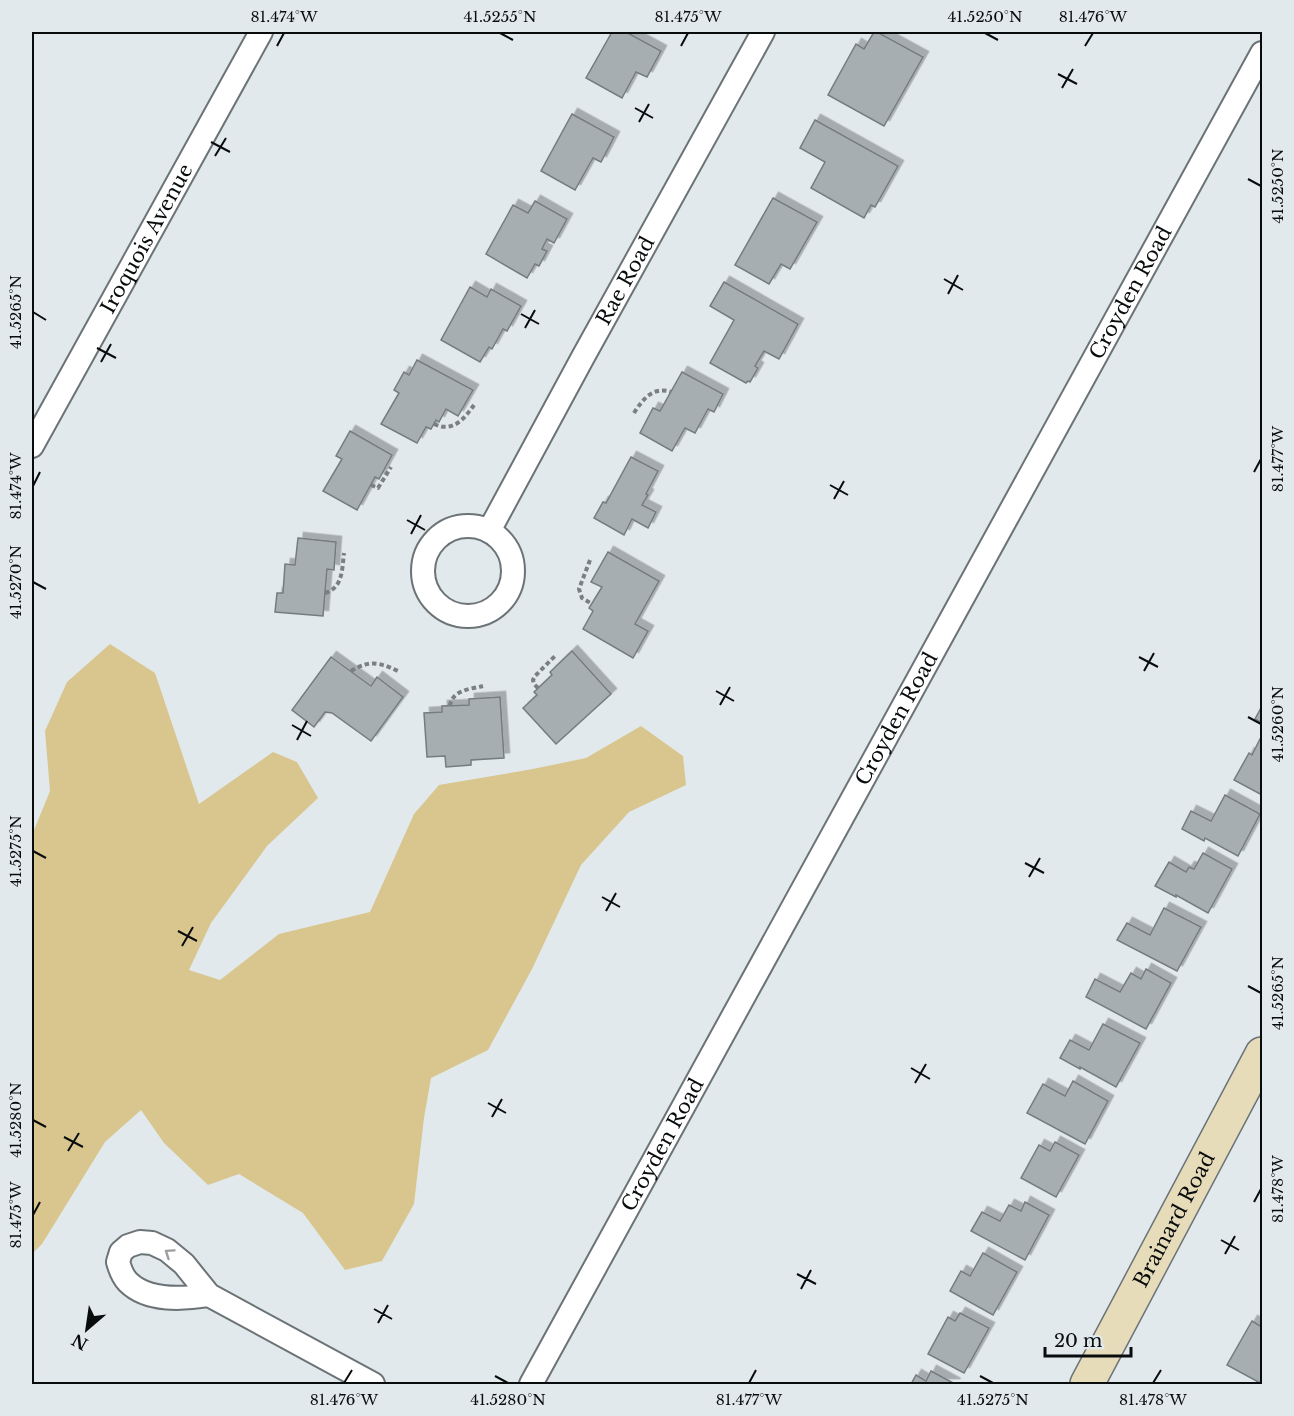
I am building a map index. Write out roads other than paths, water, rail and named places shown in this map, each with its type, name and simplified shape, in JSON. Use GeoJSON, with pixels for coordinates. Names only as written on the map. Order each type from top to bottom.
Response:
{"type":"FeatureCollection","features":[{"type":"Feature","properties":{"kind":"street","name":"Iroquois Avenue"},"geometry":{"type":"LineString","coordinates":[[32,446],[261,32]]}},
{"type":"Feature","properties":{"kind":"street","name":"Rae Road"},"geometry":{"type":"LineString","coordinates":[[489,531],[763,32]]}},
{"type":"Feature","properties":{"kind":"street","name":"Croyden Road"},"geometry":{"type":"LineString","coordinates":[[531,1384],[1263,52]]}},
{"type":"Feature","properties":{"kind":"street"},"geometry":{"type":"LineString","coordinates":[[457,527],[479,527],[489,531],[499,538],[511,559],[512,583],[500,603],[489,612],[476,616],[452,614],[434,601],[428,592],[422,572],[427,552],[439,536],[457,527]]}},
{"type":"Feature","properties":{"kind":"street","name":"Brainard Road"},"geometry":{"type":"LineString","coordinates":[[1087,1384],[1263,1054]]}},
{"type":"Feature","properties":{"kind":"street"},"geometry":{"type":"LineString","coordinates":[[209,1295],[373,1384]]}}]}
